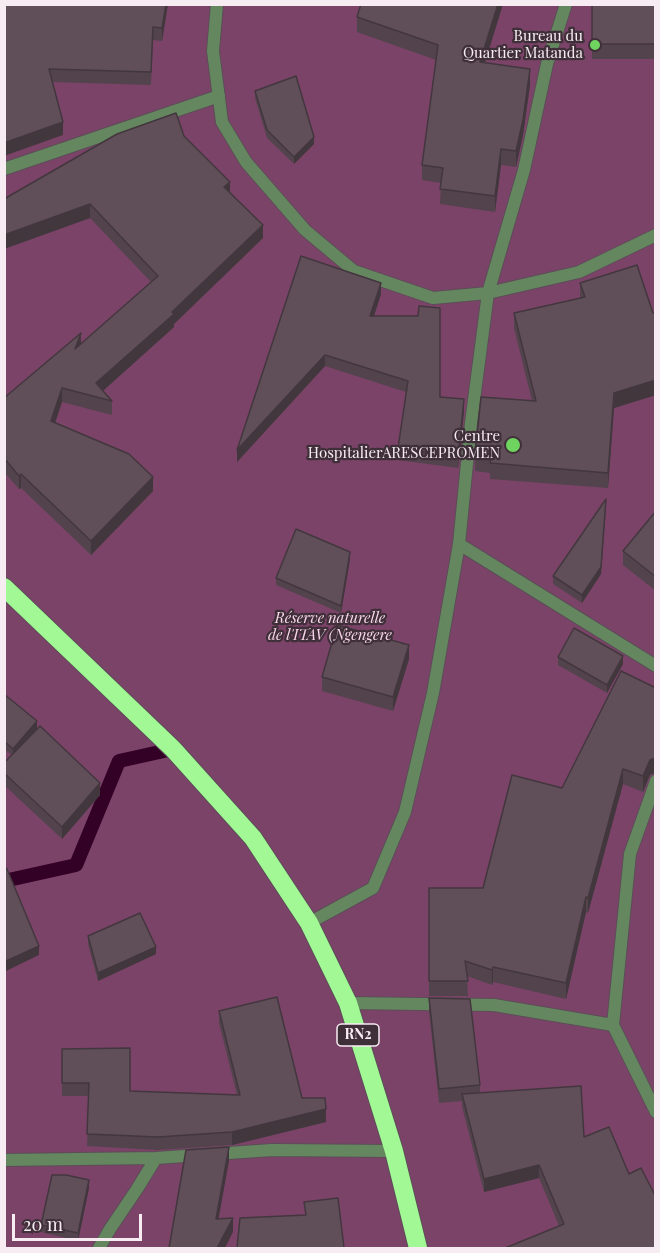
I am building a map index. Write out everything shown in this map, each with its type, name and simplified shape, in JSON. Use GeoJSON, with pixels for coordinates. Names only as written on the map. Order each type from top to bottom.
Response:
{"type":"FeatureCollection","features":[{"type":"Feature","properties":{"kind":"highway","name":"RN2"},"geometry":{"type":"LineString","coordinates":[[4,587],[173,749],[253,838],[309,923],[348,1003],[394,1151],[418,1248]]}},
{"type":"Feature","properties":{"kind":"street"},"geometry":{"type":"LineString","coordinates":[[217,4],[213,51],[222,122],[246,162],[305,231],[354,271],[433,298],[488,293],[579,272],[656,235]]}},
{"type":"Feature","properties":{"kind":"street"},"geometry":{"type":"LineString","coordinates":[[309,923],[373,888],[405,812],[433,693],[459,544],[471,423],[488,293],[524,170],[547,64],[566,4]]}},
{"type":"Feature","properties":{"kind":"street"},"geometry":{"type":"LineString","coordinates":[[4,169],[219,96]]}},
{"type":"Feature","properties":{"kind":"street"},"geometry":{"type":"LineString","coordinates":[[459,544],[656,666]]}},
{"type":"Feature","properties":{"kind":"street"},"geometry":{"type":"LineString","coordinates":[[656,781],[630,854],[613,1025],[656,1112]]}},
{"type":"Feature","properties":{"kind":"street"},"geometry":{"type":"LineString","coordinates":[[348,1003],[494,1005],[613,1025]]}},
{"type":"Feature","properties":{"kind":"street"},"geometry":{"type":"LineString","coordinates":[[4,1160],[156,1158],[272,1150],[394,1151]]}},
{"type":"Feature","properties":{"kind":"street"},"geometry":{"type":"LineString","coordinates":[[99,1248],[156,1158]]}},
{"type":"Feature","properties":{"kind":"green space","name":"Réserve naturelle de l'ITAV (Ngengere"},"geometry":{"type":"Polygon","coordinates":[[[5,5],[655,5],[655,1248],[5,1248],[5,5]]]}},
{"type":"Feature","properties":{"kind":"building"},"geometry":{"type":"Polygon","coordinates":[[[4,4],[166,4],[162,28],[153,27],[151,72],[49,69],[63,122],[4,143],[4,4]]]}},
{"type":"Feature","properties":{"kind":"building"},"geometry":{"type":"Polygon","coordinates":[[[361,4],[498,4],[480,62],[530,69],[516,151],[501,149],[495,196],[440,189],[443,168],[422,165],[438,45],[357,17],[361,4]]]}},
{"type":"Feature","properties":{"kind":"building"},"geometry":{"type":"Polygon","coordinates":[[[592,4],[656,4],[656,44],[592,44],[592,4]]]}},
{"type":"Feature","properties":{"kind":"building"},"geometry":{"type":"Polygon","coordinates":[[[296,76],[314,137],[294,157],[267,130],[255,91],[296,76]]]}},
{"type":"Feature","properties":{"kind":"building"},"geometry":{"type":"Polygon","coordinates":[[[176,113],[184,136],[230,182],[224,187],[263,225],[172,312],[174,314],[96,383],[112,401],[62,388],[51,421],[129,454],[153,477],[91,541],[21,474],[19,476],[4,458],[4,398],[81,333],[75,349],[158,276],[90,204],[4,235],[4,199],[117,134],[176,113]]]}},
{"type":"Feature","properties":{"kind":"building"},"geometry":{"type":"Polygon","coordinates":[[[301,256],[381,283],[370,316],[418,316],[419,306],[440,308],[440,397],[464,399],[458,457],[398,448],[408,381],[325,355],[237,450],[301,256]]]}},
{"type":"Feature","properties":{"kind":"building"},"geometry":{"type":"Polygon","coordinates":[[[637,265],[653,313],[656,312],[656,380],[614,393],[608,473],[490,463],[491,458],[475,455],[481,397],[536,401],[514,313],[585,297],[580,283],[637,265]]]}},
{"type":"Feature","properties":{"kind":"building"},"geometry":{"type":"Polygon","coordinates":[[[606,499],[601,567],[582,595],[553,576],[606,499]]]}},
{"type":"Feature","properties":{"kind":"building"},"geometry":{"type":"Polygon","coordinates":[[[656,511],[656,577],[623,551],[656,511]]]}},
{"type":"Feature","properties":{"kind":"building"},"geometry":{"type":"Polygon","coordinates":[[[296,529],[350,552],[341,606],[276,578],[296,529]]]}},
{"type":"Feature","properties":{"kind":"building"},"geometry":{"type":"Polygon","coordinates":[[[337,625],[409,645],[393,697],[322,677],[337,625]]]}},
{"type":"Feature","properties":{"kind":"building"},"geometry":{"type":"Polygon","coordinates":[[[574,628],[623,656],[607,685],[558,657],[574,628]]]}},
{"type":"Feature","properties":{"kind":"building"},"geometry":{"type":"Polygon","coordinates":[[[621,671],[656,688],[656,758],[650,760],[643,776],[623,769],[588,898],[586,897],[566,983],[493,967],[492,970],[465,961],[468,981],[429,981],[429,888],[483,888],[512,775],[562,788],[621,671]]]}},
{"type":"Feature","properties":{"kind":"building"},"geometry":{"type":"Polygon","coordinates":[[[4,694],[37,721],[13,749],[4,741],[4,694]]]}},
{"type":"Feature","properties":{"kind":"building"},"geometry":{"type":"Polygon","coordinates":[[[40,726],[100,783],[62,827],[4,773],[4,763],[40,726]]]}},
{"type":"Feature","properties":{"kind":"building"},"geometry":{"type":"Polygon","coordinates":[[[4,867],[7,869],[39,946],[4,962],[4,867]]]}},
{"type":"Feature","properties":{"kind":"building"},"geometry":{"type":"Polygon","coordinates":[[[140,913],[156,947],[98,973],[88,936],[140,913]]]}},
{"type":"Feature","properties":{"kind":"building"},"geometry":{"type":"Polygon","coordinates":[[[277,997],[302,1098],[325,1098],[326,1109],[232,1132],[158,1137],[87,1134],[89,1083],[62,1083],[62,1049],[130,1048],[130,1091],[240,1095],[219,1011],[277,997]]]}},
{"type":"Feature","properties":{"kind":"building"},"geometry":{"type":"Polygon","coordinates":[[[429,998],[470,999],[480,1085],[439,1089],[429,998]]]}},
{"type":"Feature","properties":{"kind":"building"},"geometry":{"type":"Polygon","coordinates":[[[581,1086],[584,1137],[609,1127],[629,1174],[641,1168],[656,1197],[656,1248],[505,1248],[564,1224],[539,1165],[484,1179],[462,1094],[581,1086]]]}},
{"type":"Feature","properties":{"kind":"building"},"geometry":{"type":"Polygon","coordinates":[[[229,1147],[216,1219],[233,1218],[217,1248],[169,1248],[186,1150],[229,1147]]]}},
{"type":"Feature","properties":{"kind":"building"},"geometry":{"type":"Polygon","coordinates":[[[52,1175],[66,1175],[89,1180],[78,1233],[41,1225],[52,1175]]]}},
{"type":"Feature","properties":{"kind":"building"},"geometry":{"type":"Polygon","coordinates":[[[338,1198],[344,1248],[237,1248],[240,1218],[306,1215],[304,1202],[338,1198]]]}},
{"type":"Feature","properties":{"kind":"waterway"},"geometry":{"type":"LineString","coordinates":[[4,881],[76,865],[119,761],[173,749]]}},
{"type":"Feature","properties":{"kind":"place","name":"Bureau du Quartier Matanda"},"geometry":{"type":"Point","coordinates":[595,45]}},
{"type":"Feature","properties":{"kind":"place","name":"Centre HospitalierARESCEPROMEN"},"geometry":{"type":"Point","coordinates":[513,445]}}]}
